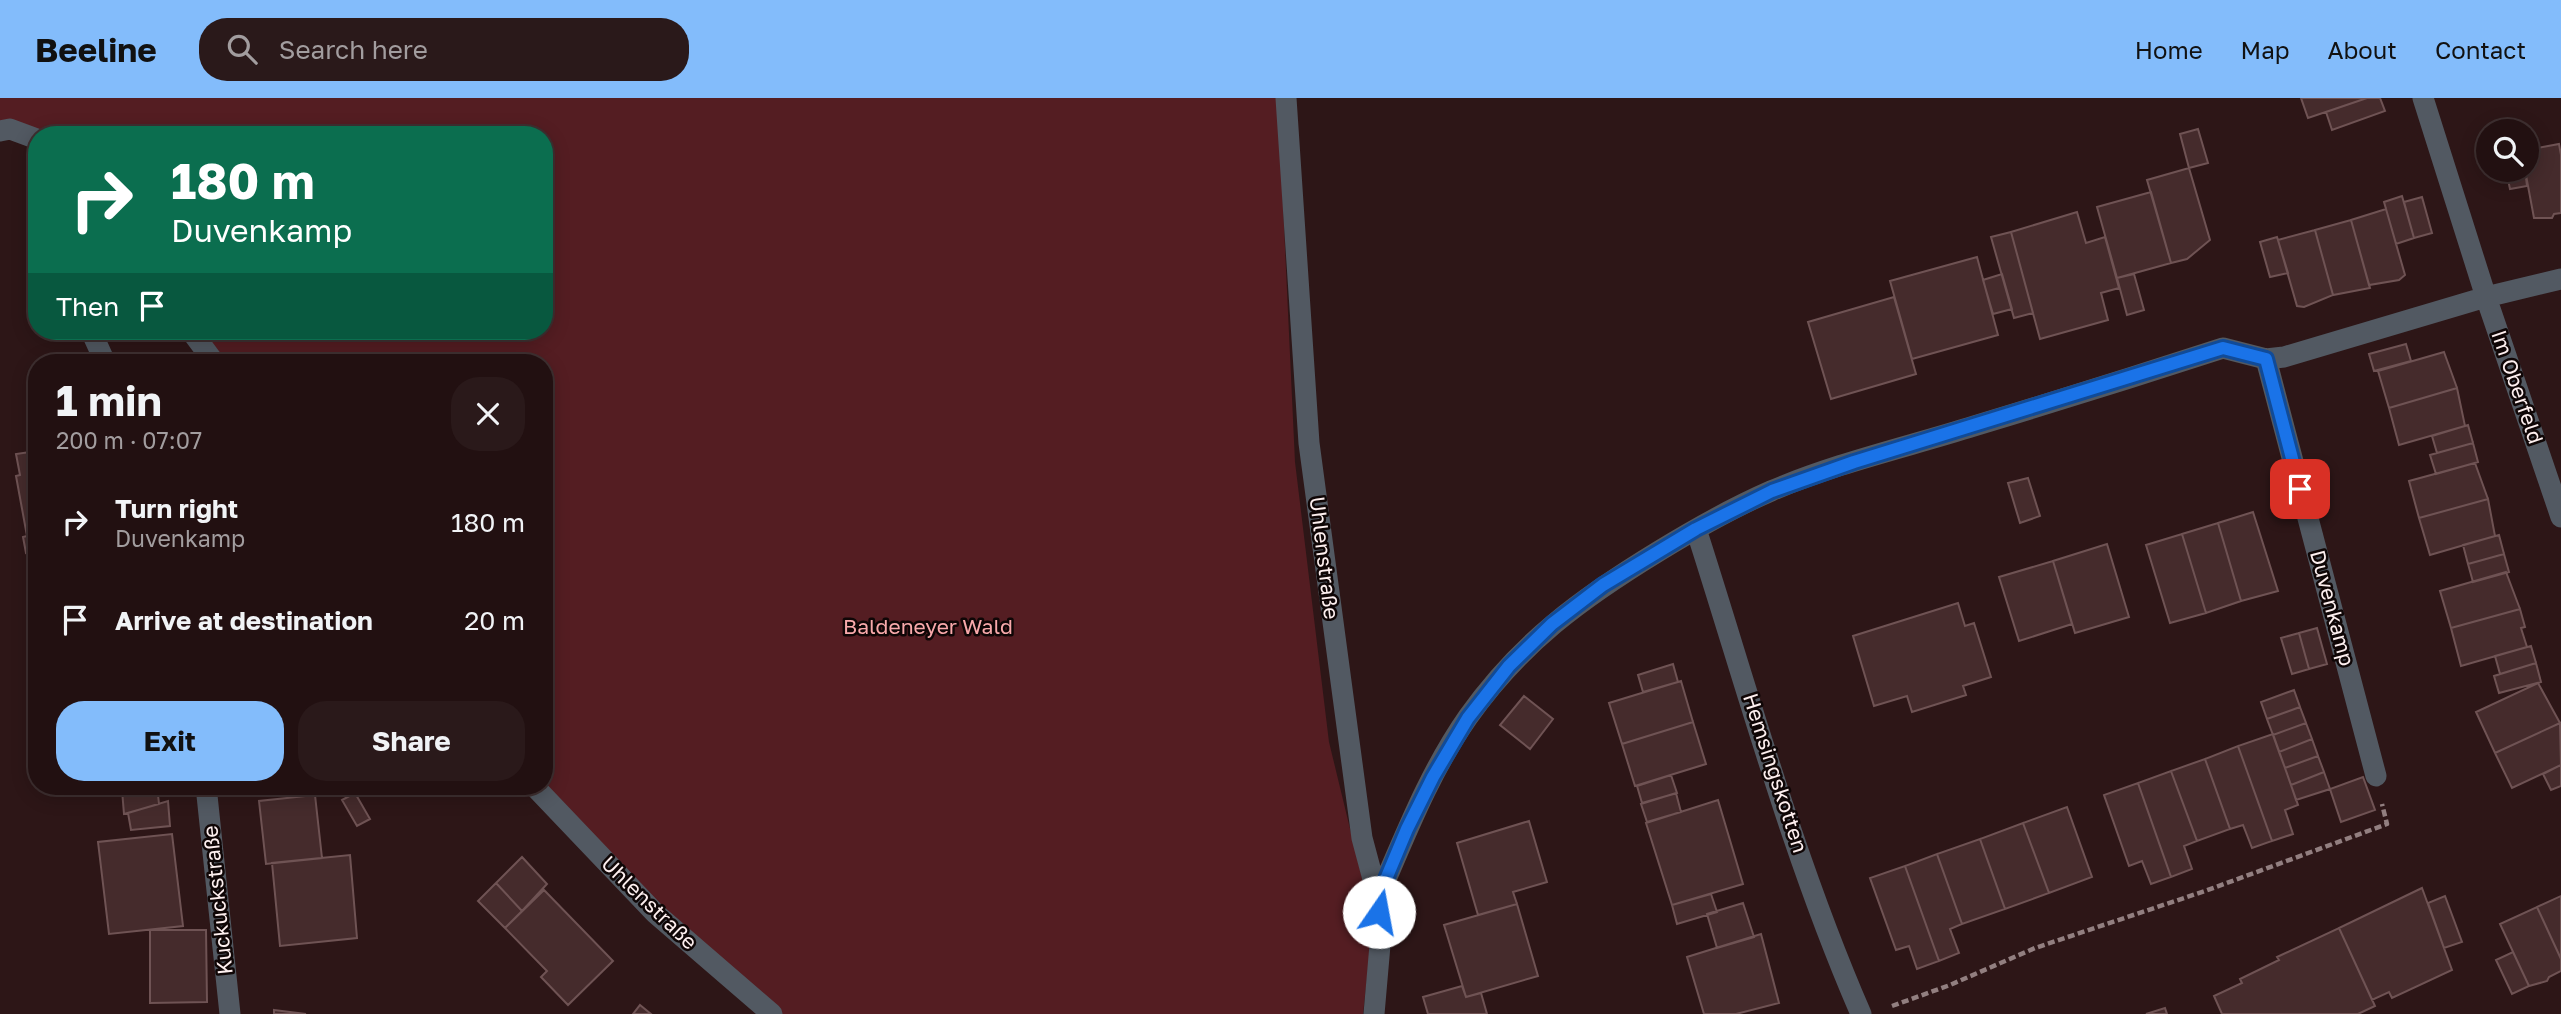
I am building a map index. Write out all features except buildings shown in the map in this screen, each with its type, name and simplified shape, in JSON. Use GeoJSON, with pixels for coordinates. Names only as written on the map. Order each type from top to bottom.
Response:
{"type":"FeatureCollection","features":[{"type":"Feature","properties":{"kind":"street","name":"Uhlenstraße"},"geometry":{"type":"LineString","coordinates":[[1286,98],[1310,443],[1362,838],[1378,898],[1380,945],[1374,1014]]}},
{"type":"Feature","properties":{"kind":"street","name":"Im Oberfeld"},"geometry":{"type":"LineString","coordinates":[[2423,98],[2486,297],[2561,517]]}},
{"type":"Feature","properties":{"kind":"street"},"geometry":{"type":"LineString","coordinates":[[0,131],[10,129],[28,136]]}},
{"type":"Feature","properties":{"kind":"street"},"geometry":{"type":"LineString","coordinates":[[1378,898],[1407,829],[1433,777],[1468,718],[1509,666],[1552,624],[1603,585],[1696,529],[1772,491],[1854,462],[2223,348],[2275,358],[2486,297],[2561,279]]}},
{"type":"Feature","properties":{"kind":"street","name":"Duvenkamp"},"geometry":{"type":"LineString","coordinates":[[2275,358],[2376,776]]}},
{"type":"Feature","properties":{"kind":"street","name":"Hemsingskotten"},"geometry":{"type":"LineString","coordinates":[[1696,529],[1793,831],[1843,971],[1871,1012]]}},
{"type":"Feature","properties":{"kind":"street","name":"Kuckuckstraße"},"geometry":{"type":"LineString","coordinates":[[207,795],[230,1014]]}},
{"type":"Feature","properties":{"kind":"street","name":"Uhlenstraße"},"geometry":{"type":"LineString","coordinates":[[543,795],[655,913],[772,1014]]}},
{"type":"Feature","properties":{"kind":"path"},"geometry":{"type":"LineString","coordinates":[[1871,1012],[1950,985],[2035,947],[2205,891],[2387,824],[2376,776]]}},
{"type":"Feature","properties":{"kind":"green space","name":"Baldeneyer Wald"},"geometry":{"type":"Polygon","coordinates":[[[0,98],[1278,98],[1295,462],[1329,742],[1368,903],[1371,941],[1363,1014],[781,1014],[659,909],[552,795],[553,354],[215,354],[204,340],[553,340],[553,126],[28,126],[28,131],[0,122],[0,98]]]}},
{"type":"Feature","properties":{"kind":"route"},"geometry":{"type":"LineString","coordinates":[[1379,912],[1378,898],[1407,829],[1433,777],[1468,718],[1509,666],[1552,624],[1603,585],[1696,529],[1772,491],[1854,462],[2223,348],[2266,359],[2300,489]]}}]}
